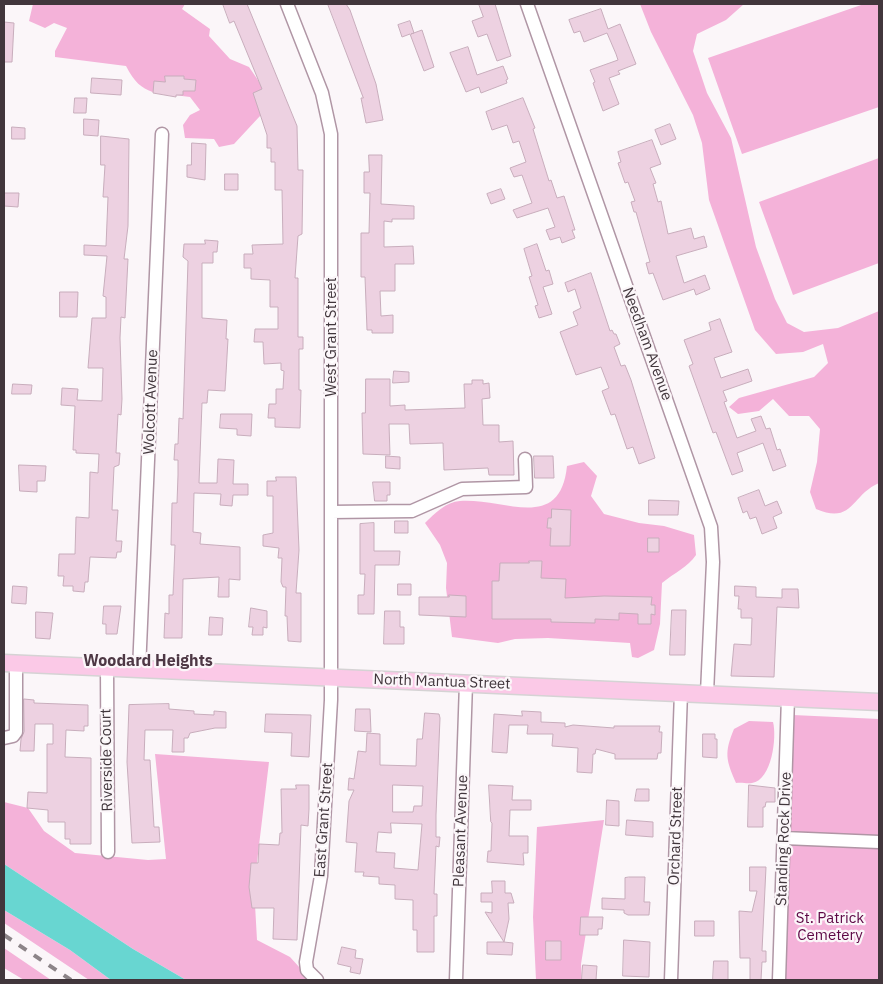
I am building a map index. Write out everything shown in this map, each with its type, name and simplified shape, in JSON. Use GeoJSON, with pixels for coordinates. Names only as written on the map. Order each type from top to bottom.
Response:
{"type":"FeatureCollection","features":[{"type":"Feature","properties":{"kind":"main road","name":"North Mantua Street"},"geometry":{"type":"LineString","coordinates":[[10,664],[466,682],[879,702]]}},
{"type":"Feature","properties":{"kind":"street","name":"West Grant Street"},"geometry":{"type":"LineString","coordinates":[[287,4],[322,94],[332,134],[331,677]]}},
{"type":"Feature","properties":{"kind":"street","name":"Needham Avenue"},"geometry":{"type":"LineString","coordinates":[[527,4],[712,527],[713,562],[707,693]]}},
{"type":"Feature","properties":{"kind":"street","name":"Wolcott Avenue"},"geometry":{"type":"LineString","coordinates":[[139,670],[162,134]]}},
{"type":"Feature","properties":{"kind":"street"},"geometry":{"type":"LineString","coordinates":[[331,512],[412,511],[462,488],[526,487],[525,459]]}},
{"type":"Feature","properties":{"kind":"street"},"geometry":{"type":"LineString","coordinates":[[4,738],[13,736],[16,732],[10,664]]}},
{"type":"Feature","properties":{"kind":"street","name":"Riverside Court"},"geometry":{"type":"LineString","coordinates":[[107,668],[108,852]]}},
{"type":"Feature","properties":{"kind":"street","name":"East Grant Street"},"geometry":{"type":"LineString","coordinates":[[317,980],[306,970],[306,962],[321,876],[331,677]]}},
{"type":"Feature","properties":{"kind":"street","name":"Pleasant Avenue"},"geometry":{"type":"LineString","coordinates":[[456,980],[466,682]]}},
{"type":"Feature","properties":{"kind":"street","name":"Orchard Street"},"geometry":{"type":"LineString","coordinates":[[671,980],[681,692]]}},
{"type":"Feature","properties":{"kind":"street","name":"Standing Rock Drive"},"geometry":{"type":"LineString","coordinates":[[779,980],[788,697]]}},
{"type":"Feature","properties":{"kind":"street"},"geometry":{"type":"LineString","coordinates":[[784,838],[879,842]]}},
{"type":"Feature","properties":{"kind":"green space"},"geometry":{"type":"Polygon","coordinates":[[[33,4],[185,4],[182,9],[210,29],[209,36],[230,59],[249,67],[273,102],[234,144],[219,147],[214,139],[185,138],[183,125],[190,115],[200,110],[190,97],[152,92],[145,89],[138,84],[126,66],[55,57],[55,51],[67,28],[54,23],[45,28],[29,21],[33,4]]]}},
{"type":"Feature","properties":{"kind":"green space"},"geometry":{"type":"Polygon","coordinates":[[[640,4],[744,4],[726,20],[697,34],[693,51],[707,93],[731,138],[756,247],[775,299],[787,323],[804,332],[838,328],[879,311],[879,483],[870,488],[845,511],[828,513],[816,509],[810,492],[817,462],[820,429],[809,416],[789,416],[773,399],[759,411],[738,414],[729,407],[739,398],[814,377],[828,363],[823,344],[803,352],[776,354],[755,330],[709,200],[702,143],[693,115],[651,32],[640,4]]]}},
{"type":"Feature","properties":{"kind":"green space"},"geometry":{"type":"Polygon","coordinates":[[[864,4],[879,4],[879,107],[742,154],[708,58],[864,4]]]}},
{"type":"Feature","properties":{"kind":"green space"},"geometry":{"type":"Polygon","coordinates":[[[879,158],[879,263],[793,295],[759,202],[879,158]]]}},
{"type":"Feature","properties":{"kind":"green space"},"geometry":{"type":"Polygon","coordinates":[[[584,462],[597,476],[591,496],[604,514],[639,523],[664,526],[694,535],[696,555],[662,583],[660,624],[654,650],[638,658],[632,657],[630,643],[548,638],[515,639],[498,643],[452,637],[446,588],[447,563],[440,545],[425,523],[445,506],[460,501],[477,501],[528,508],[542,506],[554,499],[562,487],[567,466],[584,462]]]}},
{"type":"Feature","properties":{"kind":"green space","name":"St. Patrick Cemetery"},"geometry":{"type":"Polygon","coordinates":[[[793,715],[879,719],[879,980],[779,980],[793,715]]]}},
{"type":"Feature","properties":{"kind":"green space"},"geometry":{"type":"Polygon","coordinates":[[[749,721],[773,722],[772,757],[759,780],[752,783],[736,783],[728,762],[729,744],[734,729],[749,721]]]}},
{"type":"Feature","properties":{"kind":"green space"},"geometry":{"type":"Polygon","coordinates":[[[155,754],[269,762],[254,887],[257,940],[290,957],[311,980],[186,980],[133,949],[4,864],[4,802],[28,808],[44,831],[75,853],[148,860],[166,859],[155,754]]]}},
{"type":"Feature","properties":{"kind":"green space"},"geometry":{"type":"Polygon","coordinates":[[[604,820],[581,964],[582,980],[536,980],[533,917],[537,827],[604,820]]]}},
{"type":"Feature","properties":{"kind":"green space"},"geometry":{"type":"Polygon","coordinates":[[[4,910],[70,950],[111,980],[89,980],[4,923],[4,910]]]}},
{"type":"Feature","properties":{"kind":"green space"},"geometry":{"type":"Polygon","coordinates":[[[4,948],[51,980],[24,980],[4,968],[4,948]]]}},
{"type":"Feature","properties":{"kind":"water"},"geometry":{"type":"Polygon","coordinates":[[[4,864],[133,949],[186,980],[111,980],[70,950],[4,910],[4,864]]]}},
{"type":"Feature","properties":{"kind":"building"},"geometry":{"type":"Polygon","coordinates":[[[223,4],[247,4],[297,126],[298,170],[303,170],[302,234],[298,236],[295,278],[298,278],[298,337],[303,337],[303,349],[299,349],[300,428],[275,427],[275,418],[268,418],[269,404],[276,404],[276,389],[283,389],[284,371],[281,370],[281,363],[264,364],[263,342],[254,342],[255,329],[278,329],[278,307],[270,307],[270,280],[251,279],[251,268],[244,268],[244,254],[253,254],[252,245],[283,244],[282,190],[275,190],[275,162],[271,162],[271,148],[267,148],[267,135],[253,93],[262,89],[234,21],[230,23],[223,4]]]}},
{"type":"Feature","properties":{"kind":"building"},"geometry":{"type":"Polygon","coordinates":[[[328,4],[346,4],[350,10],[376,84],[383,120],[366,123],[361,98],[363,98],[328,4]]]}},
{"type":"Feature","properties":{"kind":"building"},"geometry":{"type":"Polygon","coordinates":[[[479,4],[495,4],[511,56],[497,61],[487,34],[478,37],[472,21],[483,17],[479,4]]]}},
{"type":"Feature","properties":{"kind":"building"},"geometry":{"type":"Polygon","coordinates":[[[601,9],[608,29],[620,24],[636,64],[618,71],[620,74],[609,78],[619,104],[603,111],[590,70],[618,60],[616,54],[607,33],[584,42],[580,31],[574,33],[569,20],[601,9]]]}},
{"type":"Feature","properties":{"kind":"building"},"geometry":{"type":"Polygon","coordinates":[[[410,21],[414,33],[422,30],[434,67],[424,71],[410,34],[402,37],[398,25],[410,21]]]}},
{"type":"Feature","properties":{"kind":"building"},"geometry":{"type":"Polygon","coordinates":[[[4,22],[14,23],[12,62],[4,62],[4,22]]]}},
{"type":"Feature","properties":{"kind":"building"},"geometry":{"type":"Polygon","coordinates":[[[468,47],[477,75],[503,66],[508,79],[506,80],[507,83],[481,93],[479,87],[466,92],[450,53],[468,47]]]}},
{"type":"Feature","properties":{"kind":"building"},"geometry":{"type":"Polygon","coordinates":[[[165,76],[184,76],[184,79],[196,80],[195,91],[183,91],[183,95],[176,95],[176,97],[153,93],[154,81],[165,82],[165,76]]]}},
{"type":"Feature","properties":{"kind":"building"},"geometry":{"type":"Polygon","coordinates":[[[92,78],[122,80],[121,95],[91,93],[92,78]]]}},
{"type":"Feature","properties":{"kind":"building"},"geometry":{"type":"Polygon","coordinates":[[[75,98],[87,98],[86,113],[74,113],[75,98]]]}},
{"type":"Feature","properties":{"kind":"building"},"geometry":{"type":"Polygon","coordinates":[[[523,98],[535,128],[533,129],[549,181],[551,180],[557,198],[564,196],[575,230],[572,230],[575,238],[562,243],[560,237],[550,240],[546,230],[555,227],[548,208],[517,218],[513,210],[532,203],[522,175],[514,177],[510,168],[526,162],[519,141],[513,143],[507,125],[492,130],[486,112],[523,98]]]}},
{"type":"Feature","properties":{"kind":"building"},"geometry":{"type":"Polygon","coordinates":[[[84,119],[99,120],[98,136],[84,135],[84,119]]]}},
{"type":"Feature","properties":{"kind":"building"},"geometry":{"type":"Polygon","coordinates":[[[670,124],[676,139],[661,145],[655,130],[670,124]]]}},
{"type":"Feature","properties":{"kind":"building"},"geometry":{"type":"Polygon","coordinates":[[[12,127],[25,128],[25,139],[12,139],[12,127]]]}},
{"type":"Feature","properties":{"kind":"building"},"geometry":{"type":"Polygon","coordinates":[[[101,136],[129,139],[128,226],[124,259],[128,259],[125,318],[121,317],[122,399],[121,415],[118,414],[116,453],[120,453],[119,465],[114,467],[112,510],[118,510],[116,541],[122,541],[121,552],[117,552],[116,558],[90,557],[88,582],[85,582],[84,592],[73,591],[73,586],[63,586],[64,576],[58,576],[59,554],[75,554],[76,517],[89,518],[90,472],[98,473],[99,454],[76,453],[76,450],[73,450],[75,406],[61,405],[62,388],[78,389],[77,400],[102,401],[103,368],[88,368],[92,318],[106,318],[106,297],[103,296],[107,256],[84,255],[84,245],[106,246],[108,197],[103,197],[105,165],[101,165],[101,136]]]}},
{"type":"Feature","properties":{"kind":"building"},"geometry":{"type":"Polygon","coordinates":[[[652,140],[661,164],[650,168],[656,183],[653,184],[658,202],[661,201],[668,234],[691,228],[694,239],[704,236],[707,247],[676,256],[684,283],[705,275],[710,289],[696,295],[694,289],[663,300],[653,273],[649,274],[646,263],[650,262],[636,212],[634,212],[631,202],[635,201],[628,182],[625,183],[618,163],[621,162],[618,152],[652,140]]]}},
{"type":"Feature","properties":{"kind":"building"},"geometry":{"type":"Polygon","coordinates":[[[192,143],[206,144],[205,180],[187,177],[187,165],[191,165],[192,143]]]}},
{"type":"Feature","properties":{"kind":"building"},"geometry":{"type":"Polygon","coordinates":[[[369,155],[382,155],[381,204],[414,206],[414,219],[392,219],[392,222],[384,221],[384,247],[413,246],[414,264],[395,264],[395,291],[380,291],[381,316],[393,315],[393,333],[372,333],[372,330],[367,330],[365,277],[361,277],[361,233],[369,233],[370,193],[364,193],[364,172],[369,172],[369,155]]]}},
{"type":"Feature","properties":{"kind":"building"},"geometry":{"type":"Polygon","coordinates":[[[225,174],[238,174],[238,190],[225,190],[225,174]]]}},
{"type":"Feature","properties":{"kind":"building"},"geometry":{"type":"Polygon","coordinates":[[[501,189],[505,199],[491,204],[487,194],[501,189]]]}},
{"type":"Feature","properties":{"kind":"building"},"geometry":{"type":"Polygon","coordinates":[[[4,193],[19,193],[18,207],[4,206],[4,193]]]}},
{"type":"Feature","properties":{"kind":"building"},"geometry":{"type":"Polygon","coordinates":[[[205,240],[218,241],[217,252],[213,252],[213,263],[202,263],[202,318],[227,320],[226,339],[228,339],[225,391],[208,390],[207,403],[202,403],[199,483],[217,483],[218,459],[234,460],[233,484],[248,484],[248,495],[233,495],[232,506],[220,505],[221,494],[194,493],[193,532],[201,533],[200,544],[240,547],[240,580],[229,579],[229,597],[218,597],[219,577],[183,579],[182,638],[164,638],[165,613],[169,614],[169,595],[173,595],[175,545],[171,545],[172,503],[177,503],[178,475],[178,460],[174,460],[175,444],[178,444],[179,418],[183,419],[188,261],[183,257],[184,244],[205,244],[205,240]]]}},
{"type":"Feature","properties":{"kind":"building"},"geometry":{"type":"Polygon","coordinates":[[[537,244],[546,271],[549,270],[553,284],[543,287],[552,314],[539,318],[535,306],[538,305],[529,277],[532,276],[524,249],[537,244]]]}},
{"type":"Feature","properties":{"kind":"building"},"geometry":{"type":"Polygon","coordinates":[[[591,273],[610,331],[612,330],[616,334],[620,344],[614,347],[621,366],[625,365],[631,380],[655,458],[639,464],[633,447],[627,449],[615,414],[611,415],[602,391],[609,388],[601,367],[576,375],[560,332],[578,325],[573,312],[581,308],[575,289],[568,292],[565,283],[591,273]]]}},
{"type":"Feature","properties":{"kind":"building"},"geometry":{"type":"Polygon","coordinates":[[[60,292],[78,292],[77,317],[60,317],[60,292]]]}},
{"type":"Feature","properties":{"kind":"building"},"geometry":{"type":"Polygon","coordinates":[[[720,319],[732,352],[714,358],[721,378],[748,369],[752,381],[723,391],[727,401],[724,402],[737,438],[756,431],[751,419],[761,416],[766,429],[770,428],[777,450],[780,449],[786,466],[773,471],[763,443],[737,453],[743,471],[732,475],[716,432],[713,433],[689,366],[693,364],[684,340],[711,330],[709,323],[720,319]]]}},
{"type":"Feature","properties":{"kind":"building"},"geometry":{"type":"Polygon","coordinates":[[[394,371],[409,372],[409,382],[393,383],[394,371]]]}},
{"type":"Feature","properties":{"kind":"building"},"geometry":{"type":"Polygon","coordinates":[[[366,379],[390,379],[390,406],[405,405],[405,410],[465,408],[464,384],[472,384],[472,380],[483,380],[483,384],[489,383],[490,398],[482,399],[483,425],[499,425],[499,442],[513,441],[514,475],[489,475],[488,468],[444,470],[443,443],[410,444],[409,424],[389,424],[390,455],[363,454],[362,413],[365,413],[366,379]]]}},
{"type":"Feature","properties":{"kind":"building"},"geometry":{"type":"Polygon","coordinates":[[[13,384],[32,385],[31,394],[12,394],[13,384]]]}},
{"type":"Feature","properties":{"kind":"building"},"geometry":{"type":"Polygon","coordinates":[[[221,414],[252,414],[251,436],[237,435],[237,429],[220,428],[221,414]]]}},
{"type":"Feature","properties":{"kind":"building"},"geometry":{"type":"Polygon","coordinates":[[[386,456],[400,457],[400,469],[386,468],[386,456]]]}},
{"type":"Feature","properties":{"kind":"building"},"geometry":{"type":"Polygon","coordinates":[[[534,456],[553,456],[554,478],[535,478],[534,456]]]}},
{"type":"Feature","properties":{"kind":"building"},"geometry":{"type":"Polygon","coordinates":[[[19,465],[46,466],[45,481],[37,481],[37,492],[20,491],[19,465]]]}},
{"type":"Feature","properties":{"kind":"building"},"geometry":{"type":"Polygon","coordinates":[[[276,477],[296,477],[299,550],[296,593],[301,593],[301,642],[288,641],[287,616],[285,616],[286,587],[283,587],[281,582],[282,558],[278,558],[279,548],[263,546],[263,535],[273,533],[273,496],[267,496],[267,481],[276,481],[276,477]]]}},
{"type":"Feature","properties":{"kind":"building"},"geometry":{"type":"Polygon","coordinates":[[[373,482],[390,482],[390,495],[387,495],[387,501],[375,501],[373,482]]]}},
{"type":"Feature","properties":{"kind":"building"},"geometry":{"type":"Polygon","coordinates":[[[759,490],[765,506],[777,501],[782,513],[773,517],[777,528],[762,534],[756,517],[750,519],[747,511],[743,513],[738,498],[759,490]]]}},
{"type":"Feature","properties":{"kind":"building"},"geometry":{"type":"Polygon","coordinates":[[[649,500],[679,501],[678,515],[649,515],[649,500]]]}},
{"type":"Feature","properties":{"kind":"building"},"geometry":{"type":"Polygon","coordinates":[[[552,509],[571,510],[570,546],[550,546],[551,528],[547,528],[548,518],[551,518],[552,509]]]}},
{"type":"Feature","properties":{"kind":"building"},"geometry":{"type":"Polygon","coordinates":[[[395,521],[408,521],[408,533],[395,533],[395,521]]]}},
{"type":"Feature","properties":{"kind":"building"},"geometry":{"type":"Polygon","coordinates":[[[374,523],[374,551],[400,551],[399,565],[375,565],[374,614],[358,614],[358,595],[364,595],[365,574],[360,574],[360,524],[374,523]]]}},
{"type":"Feature","properties":{"kind":"building"},"geometry":{"type":"Polygon","coordinates":[[[648,538],[659,538],[659,552],[648,552],[648,538]]]}},
{"type":"Feature","properties":{"kind":"building"},"geometry":{"type":"Polygon","coordinates":[[[529,561],[542,561],[541,578],[566,579],[565,598],[604,596],[652,597],[651,605],[655,605],[655,615],[651,614],[651,624],[638,624],[638,614],[619,613],[619,620],[595,619],[595,623],[551,622],[551,619],[492,619],[492,581],[499,581],[500,563],[529,563],[529,561]]]}},
{"type":"Feature","properties":{"kind":"building"},"geometry":{"type":"Polygon","coordinates":[[[398,584],[411,584],[411,595],[398,595],[398,584]]]}},
{"type":"Feature","properties":{"kind":"building"},"geometry":{"type":"Polygon","coordinates":[[[13,586],[27,587],[26,604],[12,603],[13,586]]]}},
{"type":"Feature","properties":{"kind":"building"},"geometry":{"type":"Polygon","coordinates":[[[735,586],[756,587],[756,597],[782,598],[782,589],[798,589],[799,608],[777,607],[774,677],[731,676],[734,644],[751,645],[752,618],[741,618],[741,609],[738,609],[739,596],[735,596],[735,586]]]}},
{"type":"Feature","properties":{"kind":"building"},"geometry":{"type":"Polygon","coordinates":[[[449,595],[466,596],[466,617],[419,615],[419,597],[449,597],[449,595]]]}},
{"type":"Feature","properties":{"kind":"building"},"geometry":{"type":"Polygon","coordinates":[[[104,606],[121,606],[117,634],[106,634],[106,624],[103,624],[104,606]]]}},
{"type":"Feature","properties":{"kind":"building"},"geometry":{"type":"Polygon","coordinates":[[[251,608],[267,611],[267,628],[263,627],[263,635],[252,635],[253,627],[249,627],[251,608]]]}},
{"type":"Feature","properties":{"kind":"building"},"geometry":{"type":"Polygon","coordinates":[[[672,610],[686,610],[685,655],[670,655],[672,610]]]}},
{"type":"Feature","properties":{"kind":"building"},"geometry":{"type":"Polygon","coordinates":[[[385,611],[400,611],[400,627],[404,627],[404,644],[384,644],[385,611]]]}},
{"type":"Feature","properties":{"kind":"building"},"geometry":{"type":"Polygon","coordinates":[[[36,612],[53,613],[50,639],[36,638],[36,612]]]}},
{"type":"Feature","properties":{"kind":"building"},"geometry":{"type":"Polygon","coordinates":[[[210,617],[223,618],[222,635],[209,635],[210,617]]]}},
{"type":"Feature","properties":{"kind":"building"},"geometry":{"type":"Polygon","coordinates":[[[24,699],[34,700],[34,703],[88,705],[88,726],[84,726],[84,731],[66,730],[65,757],[91,758],[91,844],[70,844],[70,839],[65,839],[65,822],[48,822],[48,810],[27,808],[28,792],[47,793],[47,744],[53,744],[53,724],[35,724],[34,751],[20,751],[24,732],[24,699]]]}},
{"type":"Feature","properties":{"kind":"building"},"geometry":{"type":"Polygon","coordinates":[[[169,704],[169,709],[194,711],[194,714],[214,715],[214,711],[226,712],[226,728],[215,728],[190,733],[188,738],[184,738],[184,752],[172,752],[173,730],[145,730],[144,760],[150,760],[154,827],[159,827],[160,842],[132,843],[127,762],[129,705],[169,704]]]}},
{"type":"Feature","properties":{"kind":"building"},"geometry":{"type":"Polygon","coordinates":[[[356,709],[370,709],[371,732],[355,731],[356,709]]]}},
{"type":"Feature","properties":{"kind":"building"},"geometry":{"type":"Polygon","coordinates":[[[522,711],[541,712],[541,722],[565,723],[565,727],[573,725],[614,728],[614,726],[660,726],[659,732],[662,732],[661,753],[658,753],[657,759],[615,759],[615,754],[596,749],[595,754],[593,754],[592,773],[577,772],[578,748],[552,746],[553,734],[527,734],[528,725],[509,725],[507,753],[492,752],[494,714],[522,716],[522,711]]]}},
{"type":"Feature","properties":{"kind":"building"},"geometry":{"type":"Polygon","coordinates":[[[425,713],[439,714],[436,837],[440,837],[439,847],[436,846],[434,894],[437,894],[437,916],[434,916],[434,952],[417,952],[417,930],[413,930],[413,900],[395,899],[395,885],[379,884],[379,877],[363,876],[364,872],[355,872],[357,843],[346,842],[349,801],[354,790],[348,790],[349,778],[354,779],[358,751],[366,752],[367,733],[380,734],[380,765],[416,766],[417,739],[422,739],[425,713]],[[393,785],[393,812],[413,812],[414,806],[422,806],[423,786],[393,785]],[[391,823],[391,833],[378,832],[376,852],[395,853],[394,868],[418,870],[422,824],[391,823]]]}},
{"type":"Feature","properties":{"kind":"building"},"geometry":{"type":"Polygon","coordinates":[[[266,714],[311,715],[309,757],[291,756],[292,733],[265,732],[266,714]]]}},
{"type":"Feature","properties":{"kind":"building"},"geometry":{"type":"Polygon","coordinates":[[[703,734],[715,734],[715,739],[717,739],[717,758],[703,757],[703,734]]]}},
{"type":"Feature","properties":{"kind":"building"},"geometry":{"type":"Polygon","coordinates":[[[296,785],[309,785],[308,826],[301,825],[297,940],[273,939],[274,908],[252,908],[249,887],[251,863],[258,863],[259,844],[279,845],[280,833],[282,833],[281,789],[296,789],[296,785]]]}},
{"type":"Feature","properties":{"kind":"building"},"geometry":{"type":"Polygon","coordinates":[[[489,785],[513,786],[512,800],[531,800],[531,810],[510,810],[509,836],[528,836],[528,853],[523,853],[524,865],[487,862],[488,851],[491,851],[492,823],[489,785]]]}},
{"type":"Feature","properties":{"kind":"building"},"geometry":{"type":"Polygon","coordinates":[[[749,785],[775,788],[775,802],[766,802],[765,807],[763,807],[763,827],[748,827],[749,785]]]}},
{"type":"Feature","properties":{"kind":"building"},"geometry":{"type":"Polygon","coordinates":[[[637,789],[649,789],[649,801],[635,801],[637,789]]]}},
{"type":"Feature","properties":{"kind":"building"},"geometry":{"type":"Polygon","coordinates":[[[607,800],[619,801],[619,826],[606,825],[607,800]]]}},
{"type":"Feature","properties":{"kind":"building"},"geometry":{"type":"Polygon","coordinates":[[[627,820],[653,822],[653,837],[626,835],[627,820]]]}},
{"type":"Feature","properties":{"kind":"building"},"geometry":{"type":"Polygon","coordinates":[[[750,867],[766,867],[762,951],[766,951],[766,962],[762,962],[761,980],[750,980],[750,958],[740,958],[739,911],[752,912],[757,891],[750,891],[750,867]]]}},
{"type":"Feature","properties":{"kind":"building"},"geometry":{"type":"Polygon","coordinates":[[[645,877],[644,902],[650,902],[649,915],[628,915],[624,913],[624,910],[602,909],[602,898],[625,899],[625,878],[645,877]]]}},
{"type":"Feature","properties":{"kind":"building"},"geometry":{"type":"Polygon","coordinates":[[[492,881],[505,881],[505,893],[511,893],[514,903],[508,903],[509,919],[504,942],[485,912],[492,913],[492,902],[481,902],[481,893],[492,893],[492,881]]]}},
{"type":"Feature","properties":{"kind":"building"},"geometry":{"type":"Polygon","coordinates":[[[581,917],[603,917],[602,929],[598,929],[598,935],[580,935],[581,917]]]}},
{"type":"Feature","properties":{"kind":"building"},"geometry":{"type":"Polygon","coordinates":[[[695,921],[714,921],[714,936],[695,936],[695,921]]]}},
{"type":"Feature","properties":{"kind":"building"},"geometry":{"type":"Polygon","coordinates":[[[624,940],[650,942],[649,977],[623,976],[624,940]]]}},
{"type":"Feature","properties":{"kind":"building"},"geometry":{"type":"Polygon","coordinates":[[[546,941],[561,941],[561,960],[546,960],[546,941]]]}},
{"type":"Feature","properties":{"kind":"building"},"geometry":{"type":"Polygon","coordinates":[[[487,942],[513,943],[512,955],[487,954],[487,942]]]}},
{"type":"Feature","properties":{"kind":"building"},"geometry":{"type":"Polygon","coordinates":[[[342,947],[356,950],[355,958],[363,959],[360,974],[350,972],[351,967],[338,964],[342,947]]]}},
{"type":"Feature","properties":{"kind":"building"},"geometry":{"type":"Polygon","coordinates":[[[714,961],[728,961],[728,980],[713,980],[714,961]]]}},
{"type":"Feature","properties":{"kind":"building"},"geometry":{"type":"Polygon","coordinates":[[[583,965],[597,966],[596,980],[582,980],[583,965]]]}},
{"type":"Feature","properties":{"kind":"railway"},"geometry":{"type":"LineString","coordinates":[[4,935],[71,980]]}},
{"type":"Feature","properties":{"kind":"district","name":"Woodard Heights"},"geometry":{"type":"Point","coordinates":[148,661]}}]}
